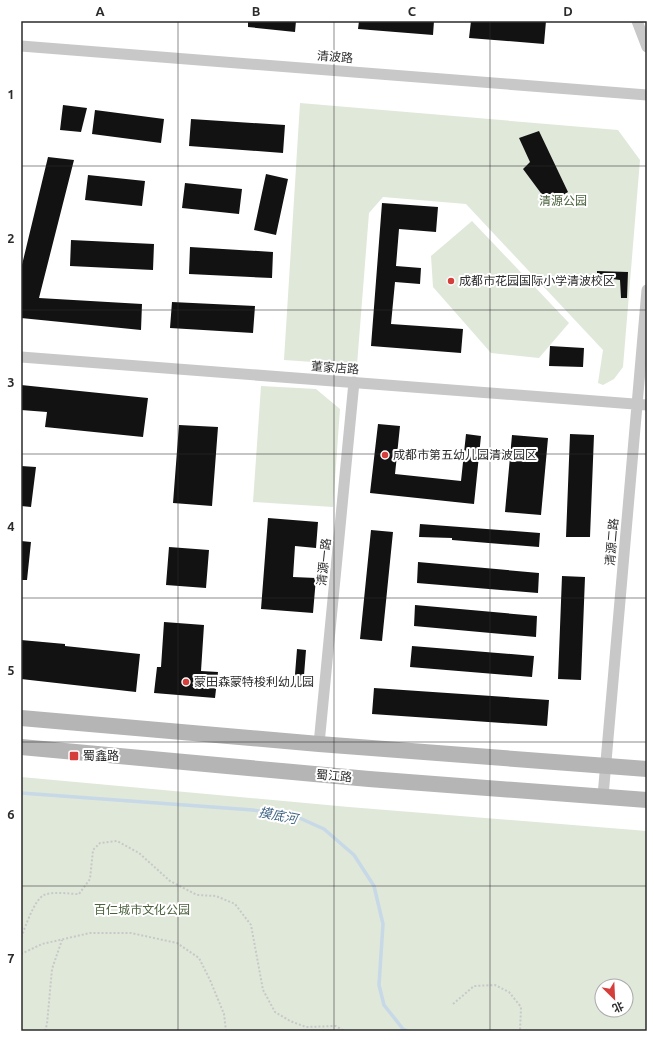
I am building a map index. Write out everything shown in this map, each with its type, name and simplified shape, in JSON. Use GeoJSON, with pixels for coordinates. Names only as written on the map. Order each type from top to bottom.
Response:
{"type":"FeatureCollection","features":[{"type":"Feature","properties":{"kind":"street"},"geometry":{"type":"LineString","coordinates":[[637,21],[647,47]]}},
{"type":"Feature","properties":{"kind":"street","name":"清波路"},"geometry":{"type":"LineString","coordinates":[[21,46],[647,95]]}},
{"type":"Feature","properties":{"kind":"street","name":"清源二路"},"geometry":{"type":"LineString","coordinates":[[603,796],[642,405],[647,290]]}},
{"type":"Feature","properties":{"kind":"street","name":"董家店路"},"geometry":{"type":"LineString","coordinates":[[21,357],[642,405]]}},
{"type":"Feature","properties":{"kind":"street","name":"清源一路"},"geometry":{"type":"LineString","coordinates":[[319,744],[354,382]]}},
{"type":"Feature","properties":{"kind":"street"},"geometry":{"type":"LineString","coordinates":[[21,718],[319,744],[647,769]]}},
{"type":"Feature","properties":{"kind":"street","name":"蜀江路"},"geometry":{"type":"LineString","coordinates":[[21,747],[369,779],[647,800]]}},
{"type":"Feature","properties":{"kind":"path"},"geometry":{"type":"LineString","coordinates":[[21,937],[36,903],[44,896],[54,893],[79,894],[90,879],[93,850],[100,843],[117,841],[140,853],[170,881],[197,895],[216,896],[235,904],[251,925],[262,990],[275,1012],[290,1021],[306,1027],[336,1026],[344,1031]]}},
{"type":"Feature","properties":{"kind":"path"},"geometry":{"type":"LineString","coordinates":[[21,954],[42,944],[90,933],[131,933],[177,943],[199,958],[224,1014],[226,1031]]}},
{"type":"Feature","properties":{"kind":"path"},"geometry":{"type":"LineString","coordinates":[[45,1031],[47,1024],[52,969],[62,940]]}},
{"type":"Feature","properties":{"kind":"path"},"geometry":{"type":"LineString","coordinates":[[453,1004],[474,986],[495,985],[509,992],[521,1007],[520,1031]]}},
{"type":"Feature","properties":{"kind":"green space","name":"清源公园"},"geometry":{"type":"Polygon","coordinates":[[[300,103],[618,130],[640,160],[623,367],[614,379],[603,385],[598,383],[603,350],[466,204],[383,197],[369,213],[357,365],[284,360],[300,103]]]}},
{"type":"Feature","properties":{"kind":"green space"},"geometry":{"type":"Polygon","coordinates":[[[472,221],[569,323],[539,358],[491,353],[433,287],[431,256],[472,221]]]}},
{"type":"Feature","properties":{"kind":"green space"},"geometry":{"type":"Polygon","coordinates":[[[261,386],[316,389],[340,409],[333,507],[253,502],[261,386]]]}},
{"type":"Feature","properties":{"kind":"green space","name":"百仁城市文化公园"},"geometry":{"type":"Polygon","coordinates":[[[21,777],[349,807],[647,831],[647,1031],[21,1031],[21,777]]]}},
{"type":"Feature","properties":{"kind":"building"},"geometry":{"type":"Polygon","coordinates":[[[248,21],[296,21],[295,32],[248,27],[248,21]]]}},
{"type":"Feature","properties":{"kind":"building"},"geometry":{"type":"Polygon","coordinates":[[[359,21],[434,21],[433,35],[358,29],[359,21]]]}},
{"type":"Feature","properties":{"kind":"building"},"geometry":{"type":"Polygon","coordinates":[[[471,21],[546,21],[544,44],[469,38],[471,21]]]}},
{"type":"Feature","properties":{"kind":"building"},"geometry":{"type":"Polygon","coordinates":[[[63,105],[87,108],[81,132],[60,130],[63,105]]]}},
{"type":"Feature","properties":{"kind":"building"},"geometry":{"type":"Polygon","coordinates":[[[95,110],[164,119],[161,143],[92,134],[95,110]]]}},
{"type":"Feature","properties":{"kind":"building"},"geometry":{"type":"Polygon","coordinates":[[[191,119],[285,125],[283,153],[189,146],[191,119]]]}},
{"type":"Feature","properties":{"kind":"building"},"geometry":{"type":"Polygon","coordinates":[[[539,131],[568,192],[549,204],[523,169],[530,162],[519,138],[539,131]]]}},
{"type":"Feature","properties":{"kind":"building"},"geometry":{"type":"Polygon","coordinates":[[[48,157],[74,160],[39,298],[142,304],[141,330],[21,318],[21,269],[48,157]]]}},
{"type":"Feature","properties":{"kind":"building"},"geometry":{"type":"Polygon","coordinates":[[[266,174],[288,179],[276,235],[254,230],[266,174]]]}},
{"type":"Feature","properties":{"kind":"building"},"geometry":{"type":"Polygon","coordinates":[[[88,175],[145,181],[142,206],[85,200],[88,175]]]}},
{"type":"Feature","properties":{"kind":"building"},"geometry":{"type":"Polygon","coordinates":[[[185,183],[242,189],[239,214],[182,208],[185,183]]]}},
{"type":"Feature","properties":{"kind":"building"},"geometry":{"type":"Polygon","coordinates":[[[382,203],[438,207],[436,232],[399,229],[396,266],[421,268],[420,284],[395,282],[391,324],[463,329],[461,353],[371,346],[382,203]]]}},
{"type":"Feature","properties":{"kind":"building"},"geometry":{"type":"Polygon","coordinates":[[[71,240],[154,244],[153,270],[70,266],[71,240]]]}},
{"type":"Feature","properties":{"kind":"building"},"geometry":{"type":"Polygon","coordinates":[[[190,247],[273,252],[272,278],[189,274],[190,247]]]}},
{"type":"Feature","properties":{"kind":"building"},"geometry":{"type":"Polygon","coordinates":[[[597,271],[628,272],[627,298],[621,298],[620,280],[597,277],[597,271]]]}},
{"type":"Feature","properties":{"kind":"building"},"geometry":{"type":"Polygon","coordinates":[[[172,302],[255,306],[253,333],[170,328],[172,302]]]}},
{"type":"Feature","properties":{"kind":"building"},"geometry":{"type":"Polygon","coordinates":[[[550,346],[584,348],[583,367],[549,366],[550,346]]]}},
{"type":"Feature","properties":{"kind":"building"},"geometry":{"type":"Polygon","coordinates":[[[21,385],[148,398],[143,437],[45,427],[47,412],[21,410],[21,385]]]}},
{"type":"Feature","properties":{"kind":"building","name":"成都市第五幼儿园清波园区"},"geometry":{"type":"Polygon","coordinates":[[[378,424],[400,426],[395,474],[461,481],[466,434],[481,436],[474,504],[370,493],[378,424]]]}},
{"type":"Feature","properties":{"kind":"building"},"geometry":{"type":"Polygon","coordinates":[[[179,425],[218,427],[212,506],[173,503],[179,425]]]}},
{"type":"Feature","properties":{"kind":"building"},"geometry":{"type":"Polygon","coordinates":[[[570,434],[594,435],[590,537],[566,537],[570,434]]]}},
{"type":"Feature","properties":{"kind":"building"},"geometry":{"type":"Polygon","coordinates":[[[512,435],[548,438],[541,515],[505,512],[512,435]]]}},
{"type":"Feature","properties":{"kind":"building"},"geometry":{"type":"Polygon","coordinates":[[[21,466],[36,467],[31,507],[21,506],[21,466]]]}},
{"type":"Feature","properties":{"kind":"building"},"geometry":{"type":"Polygon","coordinates":[[[268,518],[318,522],[316,548],[295,546],[293,577],[316,578],[313,613],[261,609],[268,518]]]}},
{"type":"Feature","properties":{"kind":"building"},"geometry":{"type":"Polygon","coordinates":[[[420,524],[540,533],[539,547],[452,540],[452,538],[419,537],[420,524]]]}},
{"type":"Feature","properties":{"kind":"building"},"geometry":{"type":"Polygon","coordinates":[[[371,530],[393,532],[382,641],[360,639],[371,530]]]}},
{"type":"Feature","properties":{"kind":"building"},"geometry":{"type":"Polygon","coordinates":[[[21,541],[31,542],[27,580],[21,580],[21,541]]]}},
{"type":"Feature","properties":{"kind":"building"},"geometry":{"type":"Polygon","coordinates":[[[169,547],[209,550],[206,588],[166,585],[169,547]]]}},
{"type":"Feature","properties":{"kind":"building"},"geometry":{"type":"Polygon","coordinates":[[[418,562],[539,573],[538,593],[417,583],[418,562]]]}},
{"type":"Feature","properties":{"kind":"building"},"geometry":{"type":"Polygon","coordinates":[[[562,576],[585,577],[581,680],[558,679],[562,576]]]}},
{"type":"Feature","properties":{"kind":"building"},"geometry":{"type":"Polygon","coordinates":[[[415,605],[537,616],[536,637],[414,626],[415,605]]]}},
{"type":"Feature","properties":{"kind":"building"},"geometry":{"type":"Polygon","coordinates":[[[164,622],[204,625],[201,671],[218,672],[215,698],[154,693],[157,667],[161,667],[164,622]]]}},
{"type":"Feature","properties":{"kind":"building"},"geometry":{"type":"Polygon","coordinates":[[[21,640],[140,654],[136,692],[21,679],[21,640]]]}},
{"type":"Feature","properties":{"kind":"building"},"geometry":{"type":"Polygon","coordinates":[[[412,646],[534,656],[532,677],[410,667],[412,646]]]}},
{"type":"Feature","properties":{"kind":"building"},"geometry":{"type":"Polygon","coordinates":[[[297,649],[306,650],[303,688],[294,687],[297,649]]]}},
{"type":"Feature","properties":{"kind":"building"},"geometry":{"type":"Polygon","coordinates":[[[374,688],[549,700],[547,726],[372,714],[374,688]]]}},
{"type":"Feature","properties":{"kind":"waterway","name":"摸底河"},"geometry":{"type":"LineString","coordinates":[[21,793],[253,810],[295,816],[324,829],[354,855],[374,886],[383,924],[379,985],[384,1005],[403,1029],[408,1031]]}},
{"type":"Feature","properties":{"kind":"place","name":"成都市花园国际小学清波校区"},"geometry":{"type":"Point","coordinates":[451,281]}},
{"type":"Feature","properties":{"kind":"place","name":"成都市第五幼儿园清波园区"},"geometry":{"type":"Point","coordinates":[385,455]}},
{"type":"Feature","properties":{"kind":"place","name":"蒙田森蒙特梭利幼儿园"},"geometry":{"type":"Point","coordinates":[186,682]}},
{"type":"Feature","properties":{"kind":"place","name":"蜀鑫路"},"geometry":{"type":"Point","coordinates":[74,756]}}]}
